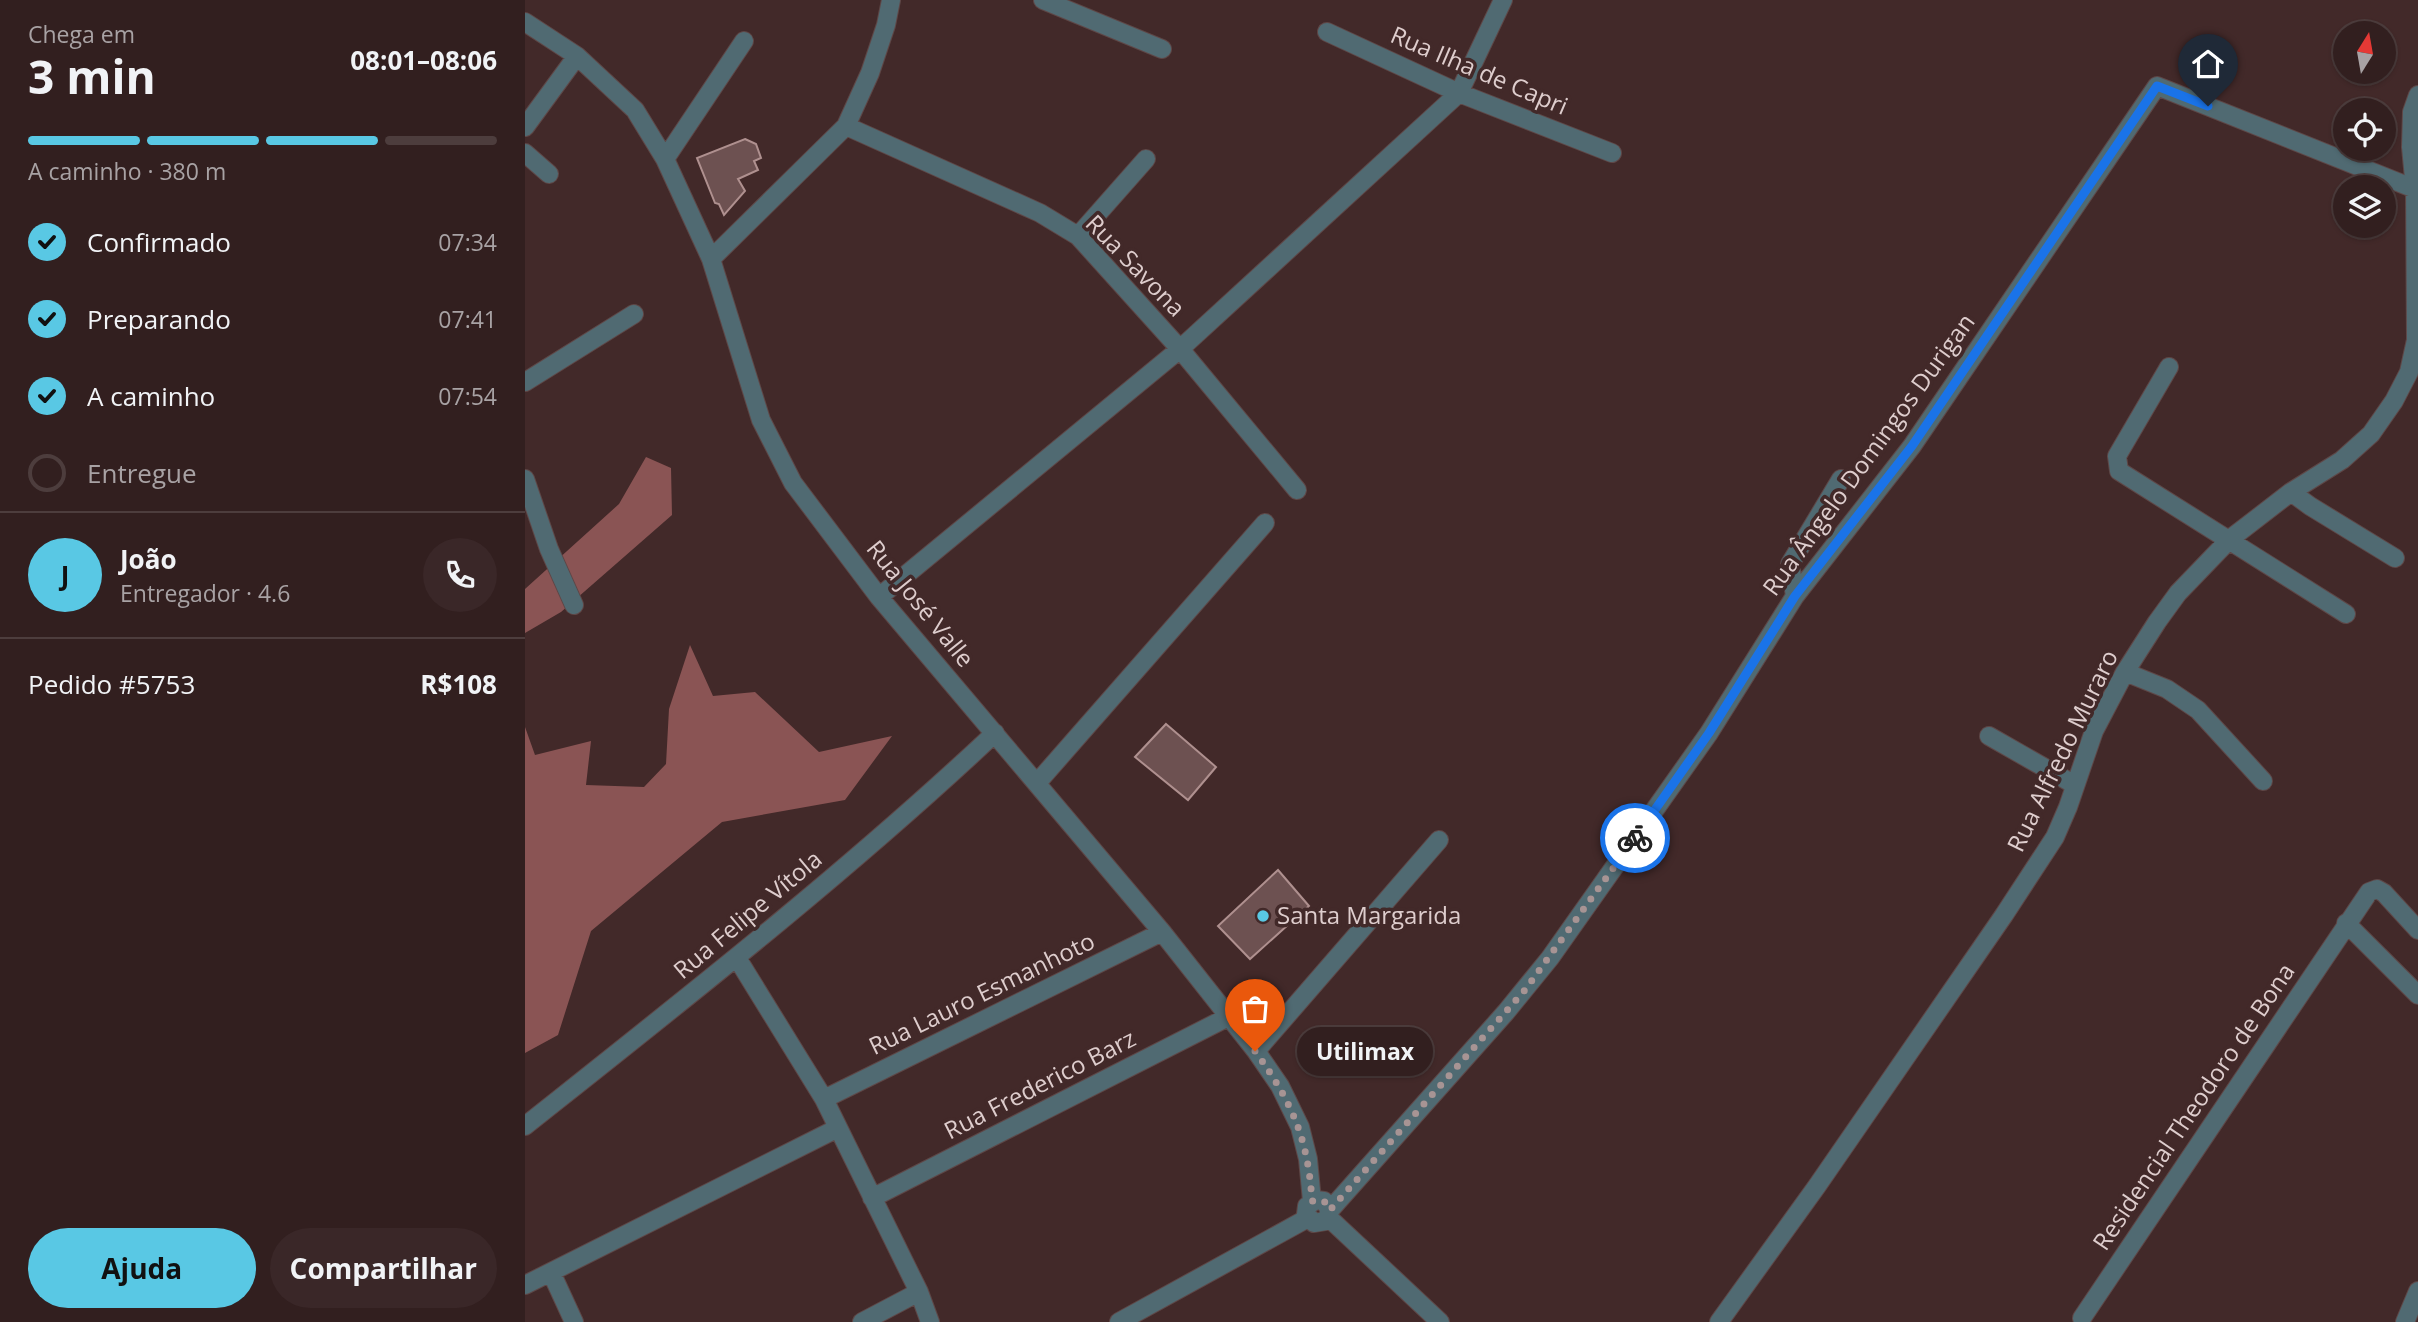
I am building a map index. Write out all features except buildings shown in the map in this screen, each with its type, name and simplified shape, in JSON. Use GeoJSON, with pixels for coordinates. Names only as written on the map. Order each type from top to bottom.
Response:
{"type":"FeatureCollection","features":[{"type":"Feature","properties":{"kind":"street"},"geometry":{"type":"LineString","coordinates":[[711,259],[846,126],[870,73],[891,0]]}},
{"type":"Feature","properties":{"kind":"street"},"geometry":{"type":"LineString","coordinates":[[1043,0],[1162,49]]}},
{"type":"Feature","properties":{"kind":"street"},"geometry":{"type":"LineString","coordinates":[[879,597],[1180,349],[1459,93],[1503,0]]}},
{"type":"Feature","properties":{"kind":"street","name":"Rua José Valle"},"geometry":{"type":"LineString","coordinates":[[525,22],[577,57],[635,110],[665,159],[711,259],[761,421],[793,483],[879,597],[1230,1016],[1280,1086],[1300,1127],[1308,1159],[1310,1210]]}},
{"type":"Feature","properties":{"kind":"street","name":"Rua Ilha de Capri"},"geometry":{"type":"LineString","coordinates":[[1327,32],[1459,93],[1612,153]]}},
{"type":"Feature","properties":{"kind":"street"},"geometry":{"type":"LineString","coordinates":[[665,159],[744,41]]}},
{"type":"Feature","properties":{"kind":"street"},"geometry":{"type":"LineString","coordinates":[[525,127],[577,57]]}},
{"type":"Feature","properties":{"kind":"street","name":"Rua Ângelo Domingos Durigan"},"geometry":{"type":"LineString","coordinates":[[1329,1214],[1550,958],[1709,733],[1795,596],[1912,446],[2157,86],[2415,189]]}},
{"type":"Feature","properties":{"kind":"street","name":"Rua Alfredo Muraro"},"geometry":{"type":"LineString","coordinates":[[1719,1322],[2004,915],[2055,837],[2094,731],[2125,672],[2178,593],[2230,539],[2291,492],[2342,460],[2371,434],[2394,401],[2409,372],[2416,341],[2415,189],[2411,147],[2412,112],[2418,95]]}},
{"type":"Feature","properties":{"kind":"street","name":"Rua Savona"},"geometry":{"type":"LineString","coordinates":[[846,126],[1040,213],[1078,236],[1180,349],[1297,491]]}},
{"type":"Feature","properties":{"kind":"street"},"geometry":{"type":"LineString","coordinates":[[525,153],[549,174]]}},
{"type":"Feature","properties":{"kind":"street"},"geometry":{"type":"LineString","coordinates":[[1078,236],[1146,159]]}},
{"type":"Feature","properties":{"kind":"street"},"geometry":{"type":"LineString","coordinates":[[525,382],[634,314]]}},
{"type":"Feature","properties":{"kind":"street"},"geometry":{"type":"LineString","coordinates":[[2169,367],[2117,456],[2119,471],[2346,614]]}},
{"type":"Feature","properties":{"kind":"street"},"geometry":{"type":"LineString","coordinates":[[525,478],[549,549],[574,605]]}},
{"type":"Feature","properties":{"kind":"street"},"geometry":{"type":"LineString","coordinates":[[1795,596],[1790,564],[1841,480]]}},
{"type":"Feature","properties":{"kind":"street"},"geometry":{"type":"LineString","coordinates":[[2291,492],[2395,558]]}},
{"type":"Feature","properties":{"kind":"street"},"geometry":{"type":"LineString","coordinates":[[1037,783],[1265,523]]}},
{"type":"Feature","properties":{"kind":"street"},"geometry":{"type":"LineString","coordinates":[[2125,672],[2167,689],[2198,710],[2263,781]]}},
{"type":"Feature","properties":{"kind":"street","name":"Rua Felipe Vítola"},"geometry":{"type":"LineString","coordinates":[[525,1126],[737,958],[945,780],[995,733]]}},
{"type":"Feature","properties":{"kind":"street"},"geometry":{"type":"LineString","coordinates":[[1989,736],[2075,785]]}},
{"type":"Feature","properties":{"kind":"street"},"geometry":{"type":"LineString","coordinates":[[1255,1051],[1439,840]]}},
{"type":"Feature","properties":{"kind":"street","name":"Residencial Theodoro de Bona"},"geometry":{"type":"LineString","coordinates":[[2082,1318],[2369,891],[2377,889],[2383,893],[2418,930]]}},
{"type":"Feature","properties":{"kind":"street"},"geometry":{"type":"LineString","coordinates":[[2346,923],[2418,995]]}},
{"type":"Feature","properties":{"kind":"street","name":"Rua Lauro Esmanhoto"},"geometry":{"type":"LineString","coordinates":[[824,1099],[1162,932]]}},
{"type":"Feature","properties":{"kind":"street"},"geometry":{"type":"LineString","coordinates":[[737,958],[824,1099],[919,1292],[930,1322]]}},
{"type":"Feature","properties":{"kind":"street","name":"Rua Frederico Barz"},"geometry":{"type":"LineString","coordinates":[[872,1198],[1230,1016]]}},
{"type":"Feature","properties":{"kind":"street"},"geometry":{"type":"LineString","coordinates":[[525,1285],[838,1128]]}},
{"type":"Feature","properties":{"kind":"street"},"geometry":{"type":"LineString","coordinates":[[1119,1322],[1310,1210],[1318,1224],[1329,1214],[1440,1322]]}},
{"type":"Feature","properties":{"kind":"street"},"geometry":{"type":"LineString","coordinates":[[551,1272],[574,1322]]}},
{"type":"Feature","properties":{"kind":"street"},"geometry":{"type":"LineString","coordinates":[[862,1322],[919,1292]]}},
{"type":"Feature","properties":{"kind":"street"},"geometry":{"type":"LineString","coordinates":[[2405,1322],[2418,1292]]}},
{"type":"Feature","properties":{"kind":"shaded area"},"geometry":{"type":"Polygon","coordinates":[[[646,457],[671,468],[672,515],[561,612],[525,633],[525,589],[619,504],[646,457]]]}},
{"type":"Feature","properties":{"kind":"shaded area"},"geometry":{"type":"Polygon","coordinates":[[[690,645],[713,696],[755,692],[819,752],[892,736],[845,800],[722,822],[591,931],[558,1035],[525,1053],[525,727],[535,755],[591,741],[586,785],[644,787],[666,764],[669,709],[690,645]]]}},
{"type":"Feature","properties":{"kind":"way so far"},"geometry":{"type":"LineString","coordinates":[[1255,1051],[1280,1086],[1300,1127],[1308,1159],[1312,1201],[1324,1201],[1330,1210],[1525,990],[1635,838]]}},
{"type":"Feature","properties":{"kind":"place","name":"Santa Margarida"},"geometry":{"type":"Point","coordinates":[1263,916]}},
{"type":"Feature","properties":{"kind":"place","name":"Utilimax"},"geometry":{"type":"Point","coordinates":[1255,1051]}},
{"type":"Feature","properties":{"kind":"route"},"geometry":{"type":"LineString","coordinates":[[1635,838],[1709,733],[1795,596],[1912,446],[2157,86],[2208,106]]}}]}
